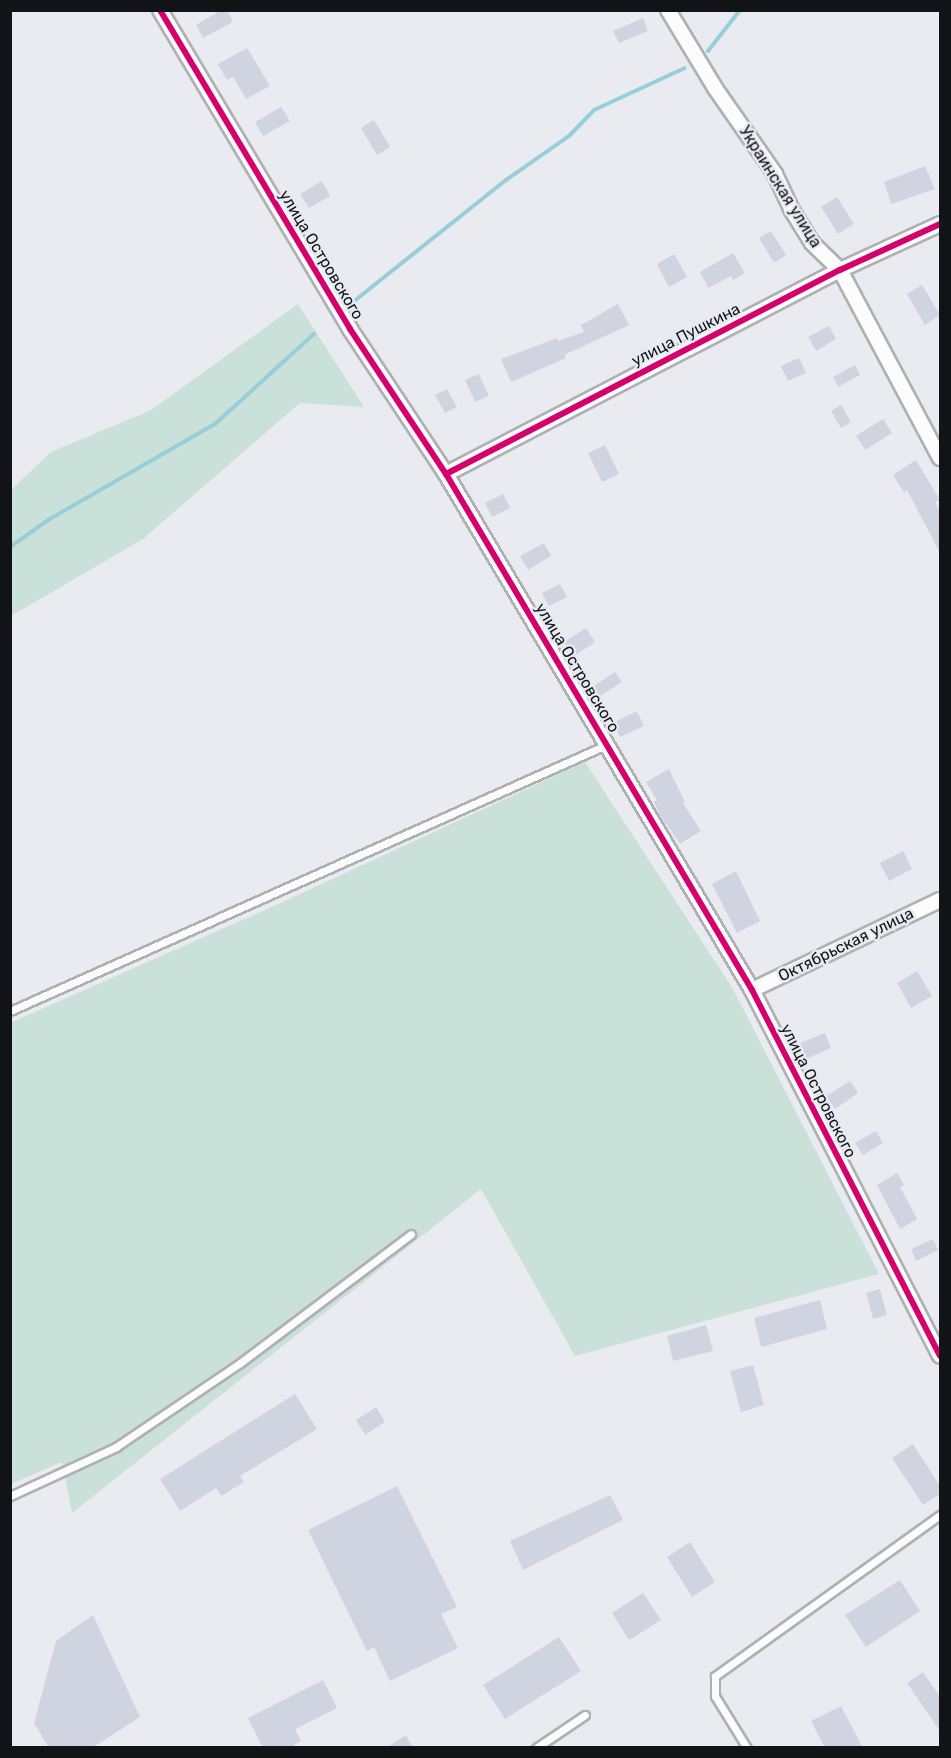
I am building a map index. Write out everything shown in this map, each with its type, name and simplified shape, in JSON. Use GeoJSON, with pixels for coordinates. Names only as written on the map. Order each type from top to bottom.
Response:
{"type":"FeatureCollection","features":[{"type":"Feature","properties":{"kind":"street","name":"улица Островского"},"geometry":{"type":"LineString","coordinates":[[160,10],[350,329],[446,474],[752,990],[940,1356]]}},
{"type":"Feature","properties":{"kind":"street","name":"Украинская улица"},"geometry":{"type":"LineString","coordinates":[[668,10],[715,88],[775,174],[791,210],[812,243],[840,270],[940,458]]}},
{"type":"Feature","properties":{"kind":"street","name":"улица Пушкина"},"geometry":{"type":"LineString","coordinates":[[446,474],[840,270],[940,224]]}},
{"type":"Feature","properties":{"kind":"street","name":"Октябрьская улица"},"geometry":{"type":"LineString","coordinates":[[752,990],[940,900]]}},
{"type":"Feature","properties":{"kind":"lane"},"geometry":{"type":"LineString","coordinates":[[10,1011],[606,744]]}},
{"type":"Feature","properties":{"kind":"lane"},"geometry":{"type":"LineString","coordinates":[[10,1496],[116,1447],[240,1363],[411,1234]]}},
{"type":"Feature","properties":{"kind":"lane"},"geometry":{"type":"LineString","coordinates":[[747,1748],[715,1696],[715,1676],[940,1515]]}},
{"type":"Feature","properties":{"kind":"lane"},"geometry":{"type":"LineString","coordinates":[[536,1748],[585,1715]]}},
{"type":"Feature","properties":{"kind":"green space"},"geometry":{"type":"Polygon","coordinates":[[[298,304],[364,407],[300,403],[143,539],[11,616],[11,490],[51,452],[151,410],[298,304]]]}},
{"type":"Feature","properties":{"kind":"green space"},"geometry":{"type":"Polygon","coordinates":[[[585,762],[733,989],[879,1274],[575,1356],[481,1189],[72,1513],[62,1462],[11,1484],[10,1023],[276,905],[585,762]]]}},
{"type":"Feature","properties":{"kind":"building"},"geometry":{"type":"Polygon","coordinates":[[[222,10],[227,10],[233,22],[203,38],[196,25],[222,10]]]}},
{"type":"Feature","properties":{"kind":"building"},"geometry":{"type":"Polygon","coordinates":[[[643,18],[648,31],[619,43],[613,31],[643,18]]]}},
{"type":"Feature","properties":{"kind":"building"},"geometry":{"type":"Polygon","coordinates":[[[247,48],[270,86],[246,99],[233,77],[227,80],[218,64],[247,48]]]}},
{"type":"Feature","properties":{"kind":"building"},"geometry":{"type":"Polygon","coordinates":[[[281,107],[290,121],[263,136],[255,122],[281,107]]]}},
{"type":"Feature","properties":{"kind":"building"},"geometry":{"type":"Polygon","coordinates":[[[374,120],[390,147],[377,155],[361,128],[374,120]]]}},
{"type":"Feature","properties":{"kind":"building"},"geometry":{"type":"Polygon","coordinates":[[[925,166],[935,189],[891,204],[884,182],[925,166]]]}},
{"type":"Feature","properties":{"kind":"building"},"geometry":{"type":"Polygon","coordinates":[[[322,181],[330,196],[309,208],[300,194],[322,181]]]}},
{"type":"Feature","properties":{"kind":"building"},"geometry":{"type":"Polygon","coordinates":[[[837,197],[854,224],[838,234],[821,207],[837,197]]]}},
{"type":"Feature","properties":{"kind":"building"},"geometry":{"type":"Polygon","coordinates":[[[771,231],[786,255],[774,263],[759,238],[771,231]]]}},
{"type":"Feature","properties":{"kind":"building"},"geometry":{"type":"Polygon","coordinates":[[[733,253],[745,273],[733,280],[731,276],[708,288],[700,272],[733,253]]]}},
{"type":"Feature","properties":{"kind":"building"},"geometry":{"type":"Polygon","coordinates":[[[674,254],[687,277],[669,287],[657,264],[674,254]]]}},
{"type":"Feature","properties":{"kind":"building"},"geometry":{"type":"Polygon","coordinates":[[[922,285],[940,315],[925,325],[907,294],[922,285]]]}},
{"type":"Feature","properties":{"kind":"building"},"geometry":{"type":"Polygon","coordinates":[[[618,304],[629,325],[564,355],[566,358],[511,382],[501,359],[557,338],[558,341],[584,332],[581,325],[618,304]]]}},
{"type":"Feature","properties":{"kind":"building"},"geometry":{"type":"Polygon","coordinates":[[[829,326],[836,339],[816,351],[808,337],[829,326]]]}},
{"type":"Feature","properties":{"kind":"building"},"geometry":{"type":"Polygon","coordinates":[[[799,358],[806,373],[788,381],[781,366],[799,358]]]}},
{"type":"Feature","properties":{"kind":"building"},"geometry":{"type":"Polygon","coordinates":[[[855,365],[860,375],[838,387],[833,377],[855,365]]]}},
{"type":"Feature","properties":{"kind":"building"},"geometry":{"type":"Polygon","coordinates":[[[479,374],[489,396],[475,402],[465,380],[479,374]]]}},
{"type":"Feature","properties":{"kind":"building"},"geometry":{"type":"Polygon","coordinates":[[[447,389],[457,407],[445,413],[435,395],[447,389]]]}},
{"type":"Feature","properties":{"kind":"building"},"geometry":{"type":"Polygon","coordinates":[[[841,405],[851,422],[841,428],[831,411],[841,405]]]}},
{"type":"Feature","properties":{"kind":"building"},"geometry":{"type":"Polygon","coordinates":[[[883,419],[892,433],[865,450],[856,436],[883,419]]]}},
{"type":"Feature","properties":{"kind":"building"},"geometry":{"type":"Polygon","coordinates":[[[605,445],[619,474],[602,482],[588,453],[605,445]]]}},
{"type":"Feature","properties":{"kind":"building"},"geometry":{"type":"Polygon","coordinates":[[[916,460],[940,500],[935,502],[940,512],[940,553],[907,490],[904,492],[893,475],[916,460]]]}},
{"type":"Feature","properties":{"kind":"building"},"geometry":{"type":"Polygon","coordinates":[[[503,494],[510,508],[492,517],[485,503],[503,494]]]}},
{"type":"Feature","properties":{"kind":"building"},"geometry":{"type":"Polygon","coordinates":[[[544,543],[551,556],[528,570],[520,556],[544,543]]]}},
{"type":"Feature","properties":{"kind":"building"},"geometry":{"type":"Polygon","coordinates":[[[560,584],[567,597],[549,606],[542,593],[560,584]]]}},
{"type":"Feature","properties":{"kind":"building"},"geometry":{"type":"Polygon","coordinates":[[[586,628],[595,642],[573,657],[564,642],[586,628]]]}},
{"type":"Feature","properties":{"kind":"building"},"geometry":{"type":"Polygon","coordinates":[[[615,672],[622,682],[596,699],[589,689],[615,672]]]}},
{"type":"Feature","properties":{"kind":"building"},"geometry":{"type":"Polygon","coordinates":[[[637,711],[644,726],[620,737],[613,723],[637,711]]]}},
{"type":"Feature","properties":{"kind":"building"},"geometry":{"type":"Polygon","coordinates":[[[669,769],[685,802],[683,803],[701,831],[680,844],[660,815],[654,802],[657,800],[646,782],[669,769]]]}},
{"type":"Feature","properties":{"kind":"building"},"geometry":{"type":"Polygon","coordinates":[[[903,851],[912,869],[889,881],[880,863],[903,851]]]}},
{"type":"Feature","properties":{"kind":"building"},"geometry":{"type":"Polygon","coordinates":[[[736,871],[760,921],[737,933],[712,884],[736,871]]]}},
{"type":"Feature","properties":{"kind":"building"},"geometry":{"type":"Polygon","coordinates":[[[917,971],[932,996],[911,1008],[897,983],[917,971]]]}},
{"type":"Feature","properties":{"kind":"building"},"geometry":{"type":"Polygon","coordinates":[[[825,1033],[831,1048],[806,1059],[800,1043],[825,1033]]]}},
{"type":"Feature","properties":{"kind":"building"},"geometry":{"type":"Polygon","coordinates":[[[850,1081],[858,1093],[835,1109],[826,1096],[850,1081]]]}},
{"type":"Feature","properties":{"kind":"building"},"geometry":{"type":"Polygon","coordinates":[[[876,1131],[883,1143],[863,1155],[855,1143],[876,1131]]]}},
{"type":"Feature","properties":{"kind":"building"},"geometry":{"type":"Polygon","coordinates":[[[897,1173],[904,1185],[900,1187],[917,1219],[900,1229],[877,1185],[897,1173]]]}},
{"type":"Feature","properties":{"kind":"building"},"geometry":{"type":"Polygon","coordinates":[[[933,1239],[938,1250],[916,1261],[911,1249],[933,1239]]]}},
{"type":"Feature","properties":{"kind":"building"},"geometry":{"type":"Polygon","coordinates":[[[880,1289],[887,1315],[873,1319],[866,1293],[880,1289]]]}},
{"type":"Feature","properties":{"kind":"building"},"geometry":{"type":"Polygon","coordinates":[[[820,1300],[827,1329],[761,1347],[754,1318],[820,1300]]]}},
{"type":"Feature","properties":{"kind":"building"},"geometry":{"type":"Polygon","coordinates":[[[706,1325],[713,1351],[673,1361],[667,1336],[706,1325]]]}},
{"type":"Feature","properties":{"kind":"building"},"geometry":{"type":"Polygon","coordinates":[[[753,1365],[764,1405],[741,1412],[730,1371],[753,1365]]]}},
{"type":"Feature","properties":{"kind":"building"},"geometry":{"type":"Polygon","coordinates":[[[295,1394],[317,1429],[240,1476],[244,1482],[221,1496],[216,1488],[180,1511],[160,1479],[295,1394]]]}},
{"type":"Feature","properties":{"kind":"building"},"geometry":{"type":"Polygon","coordinates":[[[376,1407],[385,1422],[365,1435],[356,1420],[376,1407]]]}},
{"type":"Feature","properties":{"kind":"building"},"geometry":{"type":"Polygon","coordinates":[[[913,1444],[940,1486],[940,1494],[923,1505],[892,1458],[913,1444]]]}},
{"type":"Feature","properties":{"kind":"building"},"geometry":{"type":"Polygon","coordinates":[[[397,1486],[457,1607],[441,1614],[458,1648],[390,1681],[374,1647],[367,1651],[308,1530],[397,1486]]]}},
{"type":"Feature","properties":{"kind":"building"},"geometry":{"type":"Polygon","coordinates":[[[610,1495],[623,1520],[523,1570],[510,1541],[610,1495]]]}},
{"type":"Feature","properties":{"kind":"building"},"geometry":{"type":"Polygon","coordinates":[[[690,1542],[715,1582],[692,1597],[667,1557],[690,1542]]]}},
{"type":"Feature","properties":{"kind":"building"},"geometry":{"type":"Polygon","coordinates":[[[900,1580],[920,1611],[866,1647],[845,1615],[900,1580]]]}},
{"type":"Feature","properties":{"kind":"building"},"geometry":{"type":"Polygon","coordinates":[[[643,1593],[661,1620],[629,1640],[612,1613],[643,1593]]]}},
{"type":"Feature","properties":{"kind":"building"},"geometry":{"type":"Polygon","coordinates":[[[93,1615],[140,1717],[92,1748],[49,1748],[34,1723],[56,1641],[93,1615]]]}},
{"type":"Feature","properties":{"kind":"building"},"geometry":{"type":"Polygon","coordinates":[[[559,1637],[581,1671],[505,1719],[483,1685],[559,1637]]]}},
{"type":"Feature","properties":{"kind":"building"},"geometry":{"type":"Polygon","coordinates":[[[923,1672],[940,1697],[940,1731],[907,1683],[923,1672]]]}},
{"type":"Feature","properties":{"kind":"building"},"geometry":{"type":"Polygon","coordinates":[[[323,1680],[337,1708],[295,1729],[301,1741],[289,1748],[263,1748],[248,1718],[323,1680]]]}},
{"type":"Feature","properties":{"kind":"building"},"geometry":{"type":"Polygon","coordinates":[[[841,1706],[863,1748],[825,1748],[811,1721],[841,1706]]]}},
{"type":"Feature","properties":{"kind":"building"},"geometry":{"type":"Polygon","coordinates":[[[406,1735],[413,1748],[386,1748],[406,1735]]]}},
{"type":"Feature","properties":{"kind":"waterway"},"geometry":{"type":"LineString","coordinates":[[708,51],[740,10]]}},
{"type":"Feature","properties":{"kind":"waterway"},"geometry":{"type":"LineString","coordinates":[[348,306],[506,180],[569,136],[594,110],[685,68]]}},
{"type":"Feature","properties":{"kind":"waterway"},"geometry":{"type":"LineString","coordinates":[[10,547],[48,520],[215,424],[314,334]]}},
{"type":"Feature","properties":{"kind":"cycle path"},"geometry":{"type":"LineString","coordinates":[[160,10],[350,329],[446,474],[752,990],[940,1356]]}},
{"type":"Feature","properties":{"kind":"cycle path"},"geometry":{"type":"LineString","coordinates":[[446,474],[840,270],[940,224]]}}]}
